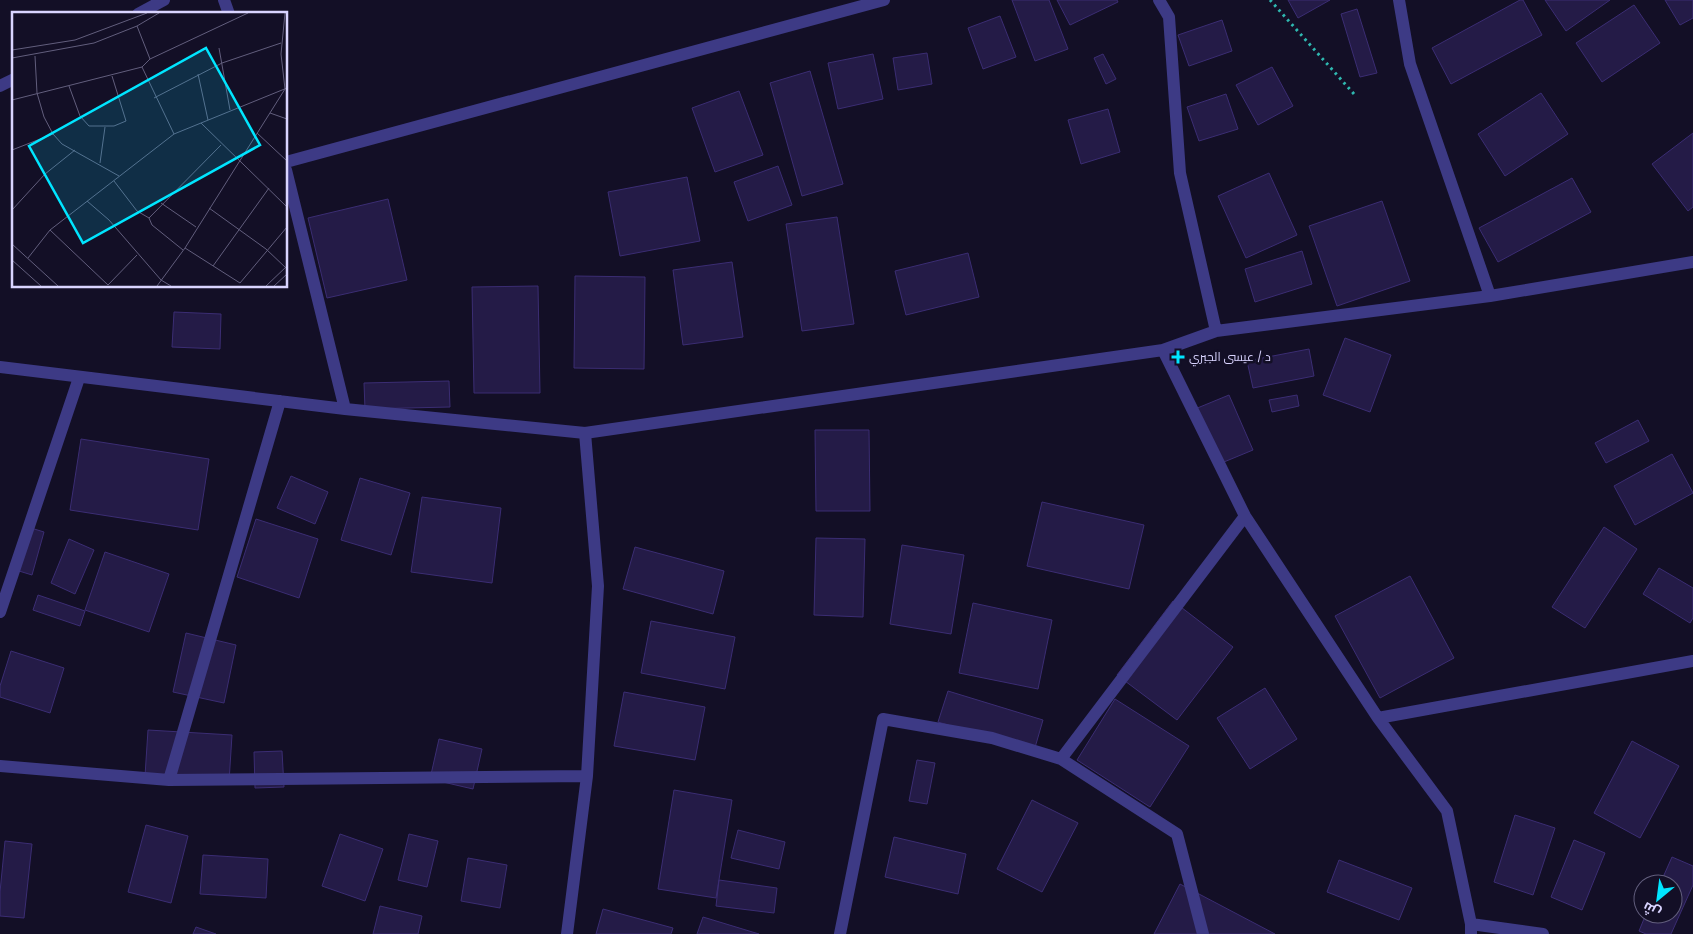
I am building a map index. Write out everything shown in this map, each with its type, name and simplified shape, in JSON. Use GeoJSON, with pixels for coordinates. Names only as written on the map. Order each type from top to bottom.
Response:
{"type":"FeatureCollection","features":[{"type":"Feature","properties":{"kind":"street"},"geometry":{"type":"LineString","coordinates":[[142,12],[164,0]]}},
{"type":"Feature","properties":{"kind":"street"},"geometry":{"type":"LineString","coordinates":[[224,0],[229,12]]}},
{"type":"Feature","properties":{"kind":"street"},"geometry":{"type":"LineString","coordinates":[[288,161],[884,0]]}},
{"type":"Feature","properties":{"kind":"street"},"geometry":{"type":"LineString","coordinates":[[1159,0],[1169,17],[1180,173],[1216,332]]}},
{"type":"Feature","properties":{"kind":"street"},"geometry":{"type":"LineString","coordinates":[[1399,0],[1410,64],[1490,296]]}},
{"type":"Feature","properties":{"kind":"street"},"geometry":{"type":"LineString","coordinates":[[0,86],[12,80]]}},
{"type":"Feature","properties":{"kind":"street"},"geometry":{"type":"LineString","coordinates":[[288,178],[345,409]]}},
{"type":"Feature","properties":{"kind":"street"},"geometry":{"type":"LineString","coordinates":[[0,367],[345,409],[586,433],[1163,350],[1216,332],[1490,296],[1693,262]]}},
{"type":"Feature","properties":{"kind":"street"},"geometry":{"type":"LineString","coordinates":[[1163,350],[1245,516],[1378,718],[1447,811],[1471,929],[1543,934]]}},
{"type":"Feature","properties":{"kind":"street"},"geometry":{"type":"LineString","coordinates":[[0,612],[79,378]]}},
{"type":"Feature","properties":{"kind":"street"},"geometry":{"type":"LineString","coordinates":[[169,780],[280,401]]}},
{"type":"Feature","properties":{"kind":"street"},"geometry":{"type":"LineString","coordinates":[[567,934],[587,776],[598,586],[586,433]]}},
{"type":"Feature","properties":{"kind":"street"},"geometry":{"type":"LineString","coordinates":[[1061,759],[1245,516]]}},
{"type":"Feature","properties":{"kind":"street"},"geometry":{"type":"LineString","coordinates":[[1378,718],[1693,661]]}},
{"type":"Feature","properties":{"kind":"street"},"geometry":{"type":"LineString","coordinates":[[840,934],[883,719],[992,738],[1061,759],[1177,834],[1203,934]]}},
{"type":"Feature","properties":{"kind":"street"},"geometry":{"type":"LineString","coordinates":[[0,766],[169,780],[587,776]]}},
{"type":"Feature","properties":{"kind":"path"},"geometry":{"type":"LineString","coordinates":[[1270,0],[1354,94]]}},
{"type":"Feature","properties":{"kind":"building"},"geometry":{"type":"Polygon","coordinates":[[[1012,0],[1049,0],[1068,49],[1035,61],[1012,0]]]}},
{"type":"Feature","properties":{"kind":"building"},"geometry":{"type":"Polygon","coordinates":[[[1057,0],[1117,0],[1118,2],[1070,25],[1057,0]]]}},
{"type":"Feature","properties":{"kind":"building"},"geometry":{"type":"Polygon","coordinates":[[[1288,0],[1330,0],[1298,18],[1288,0]]]}},
{"type":"Feature","properties":{"kind":"building"},"geometry":{"type":"Polygon","coordinates":[[[1523,0],[1542,35],[1451,84],[1432,48],[1523,0]]]}},
{"type":"Feature","properties":{"kind":"building"},"geometry":{"type":"Polygon","coordinates":[[[1545,0],[1610,0],[1566,31],[1545,0]]]}},
{"type":"Feature","properties":{"kind":"building"},"geometry":{"type":"Polygon","coordinates":[[[1665,0],[1693,0],[1693,18],[1680,25],[1665,0]]]}},
{"type":"Feature","properties":{"kind":"building"},"geometry":{"type":"Polygon","coordinates":[[[1634,5],[1660,43],[1602,82],[1576,43],[1634,5]]]}},
{"type":"Feature","properties":{"kind":"building"},"geometry":{"type":"Polygon","coordinates":[[[1357,9],[1377,73],[1360,77],[1341,14],[1357,9]]]}},
{"type":"Feature","properties":{"kind":"building"},"geometry":{"type":"Polygon","coordinates":[[[1000,16],[1016,57],[983,69],[968,28],[1000,16]]]}},
{"type":"Feature","properties":{"kind":"building"},"geometry":{"type":"Polygon","coordinates":[[[1222,20],[1232,51],[1189,66],[1178,35],[1222,20]]]}},
{"type":"Feature","properties":{"kind":"building"},"geometry":{"type":"Polygon","coordinates":[[[927,53],[932,84],[898,90],[893,58],[927,53]]]}},
{"type":"Feature","properties":{"kind":"building"},"geometry":{"type":"Polygon","coordinates":[[[873,54],[883,99],[838,109],[828,63],[873,54]]]}},
{"type":"Feature","properties":{"kind":"building"},"geometry":{"type":"Polygon","coordinates":[[[1103,54],[1116,79],[1106,84],[1094,58],[1103,54]]]}},
{"type":"Feature","properties":{"kind":"building"},"geometry":{"type":"Polygon","coordinates":[[[1272,67],[1293,106],[1258,125],[1236,85],[1272,67]]]}},
{"type":"Feature","properties":{"kind":"building"},"geometry":{"type":"Polygon","coordinates":[[[810,71],[843,184],[802,196],[770,83],[810,71]]]}},
{"type":"Feature","properties":{"kind":"building"},"geometry":{"type":"Polygon","coordinates":[[[739,91],[763,155],[715,172],[692,108],[739,91]]]}},
{"type":"Feature","properties":{"kind":"building"},"geometry":{"type":"Polygon","coordinates":[[[1541,93],[1568,134],[1505,176],[1478,134],[1541,93]]]}},
{"type":"Feature","properties":{"kind":"building"},"geometry":{"type":"Polygon","coordinates":[[[1226,94],[1238,129],[1199,141],[1187,107],[1226,94]]]}},
{"type":"Feature","properties":{"kind":"building"},"geometry":{"type":"Polygon","coordinates":[[[1108,109],[1120,152],[1081,164],[1068,120],[1108,109]]]}},
{"type":"Feature","properties":{"kind":"building"},"geometry":{"type":"Polygon","coordinates":[[[1693,133],[1693,207],[1688,211],[1652,164],[1693,133]]]}},
{"type":"Feature","properties":{"kind":"building"},"geometry":{"type":"Polygon","coordinates":[[[778,166],[792,205],[748,221],[734,182],[778,166]]]}},
{"type":"Feature","properties":{"kind":"building"},"geometry":{"type":"Polygon","coordinates":[[[1269,173],[1297,235],[1246,258],[1218,196],[1269,173]]]}},
{"type":"Feature","properties":{"kind":"building"},"geometry":{"type":"Polygon","coordinates":[[[687,177],[700,241],[620,256],[608,192],[687,177]]]}},
{"type":"Feature","properties":{"kind":"building"},"geometry":{"type":"Polygon","coordinates":[[[1572,178],[1591,212],[1498,262],[1479,228],[1572,178]]]}},
{"type":"Feature","properties":{"kind":"building"},"geometry":{"type":"Polygon","coordinates":[[[388,199],[407,280],[327,298],[308,218],[388,199]]]}},
{"type":"Feature","properties":{"kind":"building"},"geometry":{"type":"Polygon","coordinates":[[[1382,201],[1410,281],[1337,306],[1309,226],[1382,201]]]}},
{"type":"Feature","properties":{"kind":"building"},"geometry":{"type":"Polygon","coordinates":[[[837,217],[854,324],[802,331],[786,224],[837,217]]]}},
{"type":"Feature","properties":{"kind":"building"},"geometry":{"type":"Polygon","coordinates":[[[1302,251],[1312,284],[1255,302],[1245,269],[1302,251]]]}},
{"type":"Feature","properties":{"kind":"building"},"geometry":{"type":"Polygon","coordinates":[[[968,253],[979,297],[906,315],[895,271],[968,253]]]}},
{"type":"Feature","properties":{"kind":"building"},"geometry":{"type":"Polygon","coordinates":[[[732,262],[743,337],[683,345],[673,270],[732,262]]]}},
{"type":"Feature","properties":{"kind":"building"},"geometry":{"type":"Polygon","coordinates":[[[575,276],[645,277],[644,369],[574,368],[575,276]]]}},
{"type":"Feature","properties":{"kind":"building"},"geometry":{"type":"Polygon","coordinates":[[[538,286],[540,393],[474,393],[472,287],[538,286]]]}},
{"type":"Feature","properties":{"kind":"building"},"geometry":{"type":"Polygon","coordinates":[[[174,312],[221,314],[220,349],[172,347],[174,312]]]}},
{"type":"Feature","properties":{"kind":"building"},"geometry":{"type":"Polygon","coordinates":[[[1345,338],[1391,355],[1370,412],[1323,395],[1345,338]]]}},
{"type":"Feature","properties":{"kind":"building"},"geometry":{"type":"Polygon","coordinates":[[[1309,349],[1314,376],[1253,388],[1247,361],[1309,349]]]}},
{"type":"Feature","properties":{"kind":"building"},"geometry":{"type":"Polygon","coordinates":[[[449,381],[450,407],[365,409],[364,383],[449,381]]]}},
{"type":"Feature","properties":{"kind":"building"},"geometry":{"type":"Polygon","coordinates":[[[1229,395],[1253,450],[1219,464],[1195,409],[1229,395]]]}},
{"type":"Feature","properties":{"kind":"building"},"geometry":{"type":"Polygon","coordinates":[[[1297,395],[1299,406],[1272,412],[1269,400],[1297,395]]]}},
{"type":"Feature","properties":{"kind":"building"},"geometry":{"type":"Polygon","coordinates":[[[1638,420],[1649,441],[1606,463],[1595,443],[1638,420]]]}},
{"type":"Feature","properties":{"kind":"building"},"geometry":{"type":"Polygon","coordinates":[[[815,430],[869,430],[870,511],[816,511],[815,430]]]}},
{"type":"Feature","properties":{"kind":"building"},"geometry":{"type":"Polygon","coordinates":[[[81,439],[209,459],[198,530],[70,510],[81,439]]]}},
{"type":"Feature","properties":{"kind":"building"},"geometry":{"type":"Polygon","coordinates":[[[1672,454],[1693,493],[1635,525],[1614,486],[1672,454]]]}},
{"type":"Feature","properties":{"kind":"building"},"geometry":{"type":"Polygon","coordinates":[[[291,476],[328,492],[315,524],[277,508],[291,476]]]}},
{"type":"Feature","properties":{"kind":"building"},"geometry":{"type":"Polygon","coordinates":[[[360,478],[410,493],[391,555],[341,540],[360,478]]]}},
{"type":"Feature","properties":{"kind":"building"},"geometry":{"type":"Polygon","coordinates":[[[422,497],[501,508],[492,583],[411,572],[422,497]]]}},
{"type":"Feature","properties":{"kind":"building"},"geometry":{"type":"Polygon","coordinates":[[[1042,502],[1144,525],[1129,589],[1027,566],[1042,502]]]}},
{"type":"Feature","properties":{"kind":"building"},"geometry":{"type":"Polygon","coordinates":[[[256,519],[318,539],[299,598],[237,577],[256,519]]]}},
{"type":"Feature","properties":{"kind":"building"},"geometry":{"type":"Polygon","coordinates":[[[1604,527],[1637,549],[1585,628],[1552,607],[1604,527]]]}},
{"type":"Feature","properties":{"kind":"building"},"geometry":{"type":"Polygon","coordinates":[[[31,528],[44,532],[32,575],[19,571],[31,528]]]}},
{"type":"Feature","properties":{"kind":"building"},"geometry":{"type":"Polygon","coordinates":[[[816,538],[865,539],[863,617],[814,615],[816,538]]]}},
{"type":"Feature","properties":{"kind":"building"},"geometry":{"type":"Polygon","coordinates":[[[69,539],[94,550],[75,594],[51,583],[69,539]]]}},
{"type":"Feature","properties":{"kind":"building"},"geometry":{"type":"Polygon","coordinates":[[[902,545],[964,555],[951,634],[890,624],[902,545]]]}},
{"type":"Feature","properties":{"kind":"building"},"geometry":{"type":"Polygon","coordinates":[[[635,547],[724,571],[713,614],[623,589],[635,547]]]}},
{"type":"Feature","properties":{"kind":"building"},"geometry":{"type":"Polygon","coordinates":[[[105,552],[169,574],[149,632],[85,610],[105,552]]]}},
{"type":"Feature","properties":{"kind":"building"},"geometry":{"type":"Polygon","coordinates":[[[1659,568],[1693,588],[1693,618],[1690,623],[1643,594],[1659,568]]]}},
{"type":"Feature","properties":{"kind":"building"},"geometry":{"type":"Polygon","coordinates":[[[1410,576],[1454,658],[1380,698],[1335,616],[1410,576]]]}},
{"type":"Feature","properties":{"kind":"building"},"geometry":{"type":"Polygon","coordinates":[[[38,595],[85,611],[80,626],[33,610],[38,595]]]}},
{"type":"Feature","properties":{"kind":"building"},"geometry":{"type":"Polygon","coordinates":[[[1173,601],[1233,647],[1177,720],[1117,675],[1173,601]]]}},
{"type":"Feature","properties":{"kind":"building"},"geometry":{"type":"Polygon","coordinates":[[[973,603],[1052,620],[1038,689],[959,673],[973,603]]]}},
{"type":"Feature","properties":{"kind":"building"},"geometry":{"type":"Polygon","coordinates":[[[651,621],[735,637],[725,689],[641,673],[651,621]]]}},
{"type":"Feature","properties":{"kind":"building"},"geometry":{"type":"Polygon","coordinates":[[[186,633],[236,645],[224,703],[173,692],[186,633]]]}},
{"type":"Feature","properties":{"kind":"building"},"geometry":{"type":"Polygon","coordinates":[[[11,651],[64,668],[50,713],[0,697],[0,686],[11,651]]]}},
{"type":"Feature","properties":{"kind":"building"},"geometry":{"type":"Polygon","coordinates":[[[1265,688],[1297,739],[1250,769],[1217,718],[1265,688]]]}},
{"type":"Feature","properties":{"kind":"building"},"geometry":{"type":"Polygon","coordinates":[[[948,691],[1043,720],[1034,751],[938,722],[948,691]]]}},
{"type":"Feature","properties":{"kind":"building"},"geometry":{"type":"Polygon","coordinates":[[[624,692],[705,707],[695,760],[614,746],[624,692]]]}},
{"type":"Feature","properties":{"kind":"building"},"geometry":{"type":"Polygon","coordinates":[[[1115,699],[1189,746],[1150,807],[1077,760],[1115,699]]]}},
{"type":"Feature","properties":{"kind":"building"},"geometry":{"type":"Polygon","coordinates":[[[148,730],[232,735],[229,782],[145,776],[148,730]]]}},
{"type":"Feature","properties":{"kind":"building"},"geometry":{"type":"Polygon","coordinates":[[[439,739],[482,749],[473,789],[430,779],[439,739]]]}},
{"type":"Feature","properties":{"kind":"building"},"geometry":{"type":"Polygon","coordinates":[[[1632,741],[1679,766],[1640,838],[1594,813],[1632,741]]]}},
{"type":"Feature","properties":{"kind":"building"},"geometry":{"type":"Polygon","coordinates":[[[282,751],[284,787],[255,788],[254,752],[282,751]]]}},
{"type":"Feature","properties":{"kind":"building"},"geometry":{"type":"Polygon","coordinates":[[[917,760],[935,763],[927,804],[909,801],[917,760]]]}},
{"type":"Feature","properties":{"kind":"building"},"geometry":{"type":"Polygon","coordinates":[[[674,790],[732,800],[716,898],[658,889],[674,790]]]}},
{"type":"Feature","properties":{"kind":"building"},"geometry":{"type":"Polygon","coordinates":[[[1032,800],[1078,823],[1042,892],[997,869],[1032,800]]]}},
{"type":"Feature","properties":{"kind":"building"},"geometry":{"type":"Polygon","coordinates":[[[1515,815],[1555,828],[1533,895],[1494,882],[1515,815]]]}},
{"type":"Feature","properties":{"kind":"building"},"geometry":{"type":"Polygon","coordinates":[[[146,825],[188,836],[171,903],[128,892],[146,825]]]}},
{"type":"Feature","properties":{"kind":"building"},"geometry":{"type":"Polygon","coordinates":[[[738,830],[785,842],[779,869],[731,858],[738,830]]]}},
{"type":"Feature","properties":{"kind":"building"},"geometry":{"type":"Polygon","coordinates":[[[340,834],[383,849],[365,901],[322,886],[340,834]]]}},
{"type":"Feature","properties":{"kind":"building"},"geometry":{"type":"Polygon","coordinates":[[[409,834],[438,841],[427,887],[398,880],[409,834]]]}},
{"type":"Feature","properties":{"kind":"building"},"geometry":{"type":"Polygon","coordinates":[[[894,837],[966,854],[958,894],[885,877],[894,837]]]}},
{"type":"Feature","properties":{"kind":"building"},"geometry":{"type":"Polygon","coordinates":[[[1574,840],[1605,853],[1582,910],[1551,897],[1574,840]]]}},
{"type":"Feature","properties":{"kind":"building"},"geometry":{"type":"Polygon","coordinates":[[[5,841],[32,844],[24,918],[0,916],[0,892],[5,841]]]}},
{"type":"Feature","properties":{"kind":"building"},"geometry":{"type":"Polygon","coordinates":[[[203,855],[268,859],[266,898],[200,894],[203,855]]]}},
{"type":"Feature","properties":{"kind":"building"},"geometry":{"type":"Polygon","coordinates":[[[1672,857],[1693,866],[1693,885],[1683,907],[1683,874],[1664,874],[1672,857]]]}},
{"type":"Feature","properties":{"kind":"building"},"geometry":{"type":"Polygon","coordinates":[[[468,858],[507,865],[500,908],[461,901],[468,858]]]}},
{"type":"Feature","properties":{"kind":"building"},"geometry":{"type":"Polygon","coordinates":[[[1339,860],[1412,888],[1399,920],[1327,892],[1339,860]]]}},
{"type":"Feature","properties":{"kind":"building"},"geometry":{"type":"Polygon","coordinates":[[[719,880],[777,888],[774,913],[716,906],[719,880]]]}},
{"type":"Feature","properties":{"kind":"building"},"geometry":{"type":"Polygon","coordinates":[[[1180,884],[1275,934],[1154,934],[1180,884]]]}},
{"type":"Feature","properties":{"kind":"building"},"geometry":{"type":"Polygon","coordinates":[[[380,906],[422,916],[418,934],[373,934],[380,906]]]}},
{"type":"Feature","properties":{"kind":"building"},"geometry":{"type":"Polygon","coordinates":[[[603,909],[673,928],[671,934],[596,934],[603,909]]]}},
{"type":"Feature","properties":{"kind":"building"},"geometry":{"type":"Polygon","coordinates":[[[703,917],[759,934],[697,934],[703,917]]]}},
{"type":"Feature","properties":{"kind":"building"},"geometry":{"type":"Polygon","coordinates":[[[1642,924],[1675,924],[1671,934],[1646,934],[1639,931],[1642,924]]]}},
{"type":"Feature","properties":{"kind":"building"},"geometry":{"type":"Polygon","coordinates":[[[196,927],[216,934],[193,934],[196,927]]]}},
{"type":"Feature","properties":{"kind":"place","name":"د / عيسى الجبري"},"geometry":{"type":"Point","coordinates":[1178,357]}}]}
